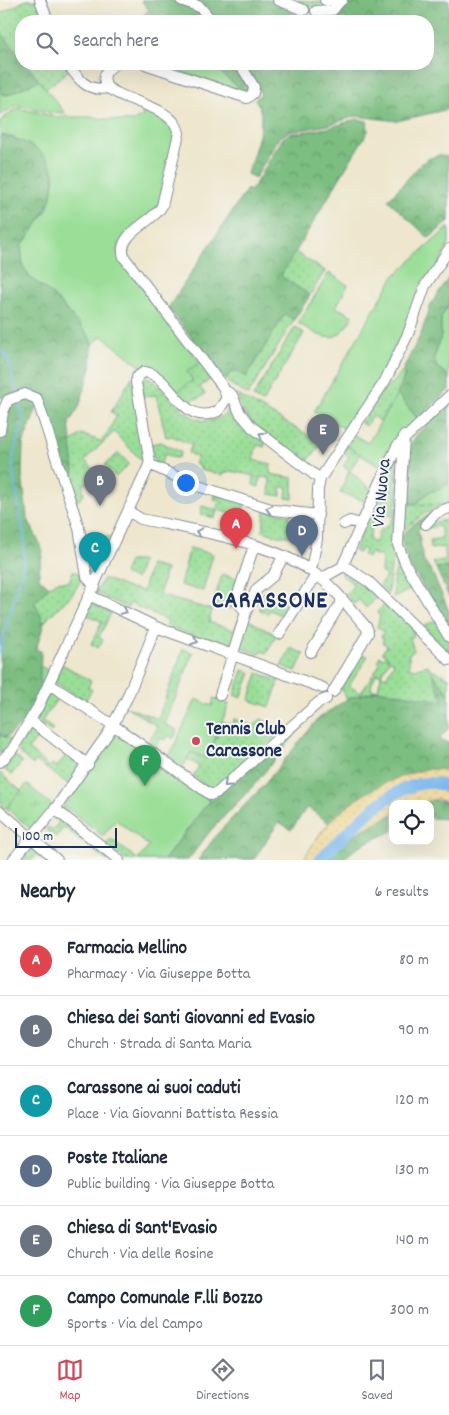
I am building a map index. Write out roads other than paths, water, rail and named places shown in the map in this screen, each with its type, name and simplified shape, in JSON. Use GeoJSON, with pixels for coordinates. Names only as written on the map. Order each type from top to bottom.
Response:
{"type":"FeatureCollection","features":[{"type":"Feature","properties":{"kind":"street"},"geometry":{"type":"LineString","coordinates":[[40,0],[46,15]]}},
{"type":"Feature","properties":{"kind":"street"},"geometry":{"type":"LineString","coordinates":[[182,0],[200,7],[207,15]]}},
{"type":"Feature","properties":{"kind":"street"},"geometry":{"type":"LineString","coordinates":[[278,0],[304,10]]}},
{"type":"Feature","properties":{"kind":"street"},"geometry":{"type":"LineString","coordinates":[[325,0],[341,0]]}},
{"type":"Feature","properties":{"kind":"street"},"geometry":{"type":"LineString","coordinates":[[316,11],[333,10],[341,0]]}},
{"type":"Feature","properties":{"kind":"street"},"geometry":{"type":"LineString","coordinates":[[0,762],[12,750],[31,721],[93,591],[149,464],[136,382],[138,375],[144,372],[152,374],[187,408],[200,414],[214,413],[223,406],[228,398],[225,391],[122,253],[126,240],[156,214],[162,206],[178,144],[178,127],[166,114],[108,88],[97,90],[89,87],[78,79],[72,70]]}},
{"type":"Feature","properties":{"kind":"street"},"geometry":{"type":"LineString","coordinates":[[108,88],[104,81],[105,75],[110,70]]}},
{"type":"Feature","properties":{"kind":"street"},"geometry":{"type":"LineString","coordinates":[[163,70],[247,98],[253,93],[254,87],[244,70]]}},
{"type":"Feature","properties":{"kind":"street"},"geometry":{"type":"LineString","coordinates":[[279,634],[316,575],[314,556],[320,479],[384,381],[408,334],[427,282],[449,249]]}},
{"type":"Feature","properties":{"kind":"street"},"geometry":{"type":"LineString","coordinates":[[225,391],[232,395],[240,412],[252,427],[320,479]]}},
{"type":"Feature","properties":{"kind":"street"},"geometry":{"type":"LineString","coordinates":[[0,431],[6,400],[22,395],[36,397],[42,408],[79,528],[88,577],[93,591],[156,627],[234,656],[324,693]]}},
{"type":"Feature","properties":{"kind":"street"},"geometry":{"type":"LineString","coordinates":[[404,436],[449,396]]}},
{"type":"Feature","properties":{"kind":"street","name":"Via Nuova"},"geometry":{"type":"LineString","coordinates":[[343,565],[394,450],[404,436]]}},
{"type":"Feature","properties":{"kind":"street","name":"Via Nuova"},"geometry":{"type":"LineString","coordinates":[[404,436],[398,545],[406,565],[449,637]]}},
{"type":"Feature","properties":{"kind":"street"},"geometry":{"type":"LineString","coordinates":[[149,464],[194,485],[274,510],[318,515]]}},
{"type":"Feature","properties":{"kind":"street"},"geometry":{"type":"LineString","coordinates":[[426,524],[436,513],[449,508]]}},
{"type":"Feature","properties":{"kind":"street"},"geometry":{"type":"LineString","coordinates":[[49,684],[112,724],[211,795],[218,792],[324,693],[368,633],[342,601],[316,575],[283,557],[254,546],[141,519],[128,511]]}},
{"type":"Feature","properties":{"kind":"street","name":"Via Nuova"},"geometry":{"type":"LineString","coordinates":[[344,524],[350,521],[361,524]]}},
{"type":"Feature","properties":{"kind":"street"},"geometry":{"type":"LineString","coordinates":[[246,612],[236,600],[254,546]]}},
{"type":"Feature","properties":{"kind":"street"},"geometry":{"type":"LineString","coordinates":[[220,694],[234,656],[246,612],[258,589],[273,576],[283,557]]}},
{"type":"Feature","properties":{"kind":"street"},"geometry":{"type":"LineString","coordinates":[[316,575],[338,570],[343,565],[370,582],[449,660]]}},
{"type":"Feature","properties":{"kind":"street"},"geometry":{"type":"LineString","coordinates":[[311,652],[342,601]]}},
{"type":"Feature","properties":{"kind":"street"},"geometry":{"type":"LineString","coordinates":[[13,860],[55,810],[88,764],[127,698],[156,627]]}},
{"type":"Feature","properties":{"kind":"street"},"geometry":{"type":"LineString","coordinates":[[31,721],[88,764]]}},
{"type":"Feature","properties":{"kind":"street"},"geometry":{"type":"LineString","coordinates":[[55,810],[119,860]]}},
{"type":"Feature","properties":{"kind":"street"},"geometry":{"type":"LineString","coordinates":[[0,811],[57,860]]}},
{"type":"Feature","properties":{"kind":"waterway"},"geometry":{"type":"LineString","coordinates":[[0,349],[8,358],[16,392]]}},
{"type":"Feature","properties":{"kind":"waterway"},"geometry":{"type":"LineString","coordinates":[[0,654],[21,576],[24,552],[24,539],[15,488],[13,463],[14,452],[23,422],[18,399]]}},
{"type":"Feature","properties":{"kind":"waterway"},"geometry":{"type":"LineString","coordinates":[[320,860],[379,804],[397,793],[415,785],[432,783],[449,788]]}},
{"type":"Feature","properties":{"kind":"place","name":"Chiesa di Sant'Evasio"},"geometry":{"type":"Point","coordinates":[323,455]}},
{"type":"Feature","properties":{"kind":"place","name":"Chiesa dei Santi Giovanni ed Evasio"},"geometry":{"type":"Point","coordinates":[100,506]}},
{"type":"Feature","properties":{"kind":"place","name":"Farmacia Mellino"},"geometry":{"type":"Point","coordinates":[236,549]}},
{"type":"Feature","properties":{"kind":"place","name":"Poste Italiane"},"geometry":{"type":"Point","coordinates":[302,556]}},
{"type":"Feature","properties":{"kind":"place","name":"Carassone ai suoi caduti"},"geometry":{"type":"Point","coordinates":[95,573]}},
{"type":"Feature","properties":{"kind":"place","name":"Tennis Club Carassone"},"geometry":{"type":"Point","coordinates":[196,741]}},
{"type":"Feature","properties":{"kind":"place","name":"Campo Comunale F.lli Bozzo"},"geometry":{"type":"Point","coordinates":[145,786]}},
{"type":"Feature","properties":{"kind":"district","name":"CARASSONE"},"geometry":{"type":"Point","coordinates":[270,602]}}]}
